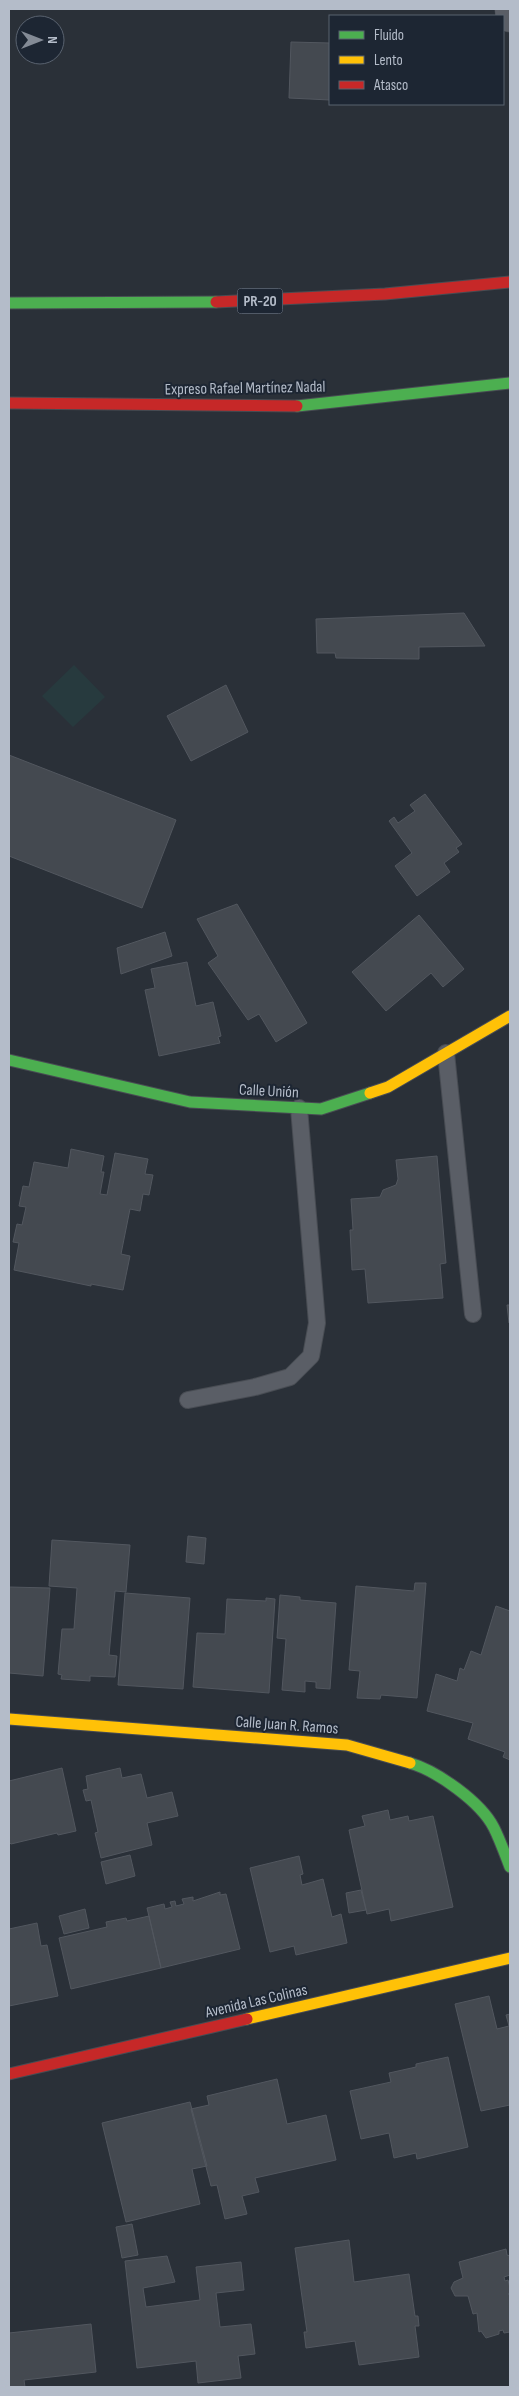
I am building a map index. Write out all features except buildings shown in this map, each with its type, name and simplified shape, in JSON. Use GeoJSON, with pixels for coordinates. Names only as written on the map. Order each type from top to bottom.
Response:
{"type":"FeatureCollection","features":[{"type":"Feature","properties":{"kind":"main road","name":"PR-20"},"geometry":{"type":"LineString","coordinates":[[9,303],[166,304],[328,299],[510,282]]}},
{"type":"Feature","properties":{"kind":"main road","name":"Expreso Rafael Martínez Nadal"},"geometry":{"type":"LineString","coordinates":[[9,403],[302,406],[510,383]]}},
{"type":"Feature","properties":{"kind":"main road","name":"Calle Unión"},"geometry":{"type":"LineString","coordinates":[[9,1060],[190,1102],[321,1109],[388,1087],[510,1016]]}},
{"type":"Feature","properties":{"kind":"main road","name":"Calle Juan R. Ramos"},"geometry":{"type":"LineString","coordinates":[[9,1719],[347,1745],[423,1767],[465,1794],[493,1826],[510,1867]]}},
{"type":"Feature","properties":{"kind":"main road","name":"Avenida Las Colinas"},"geometry":{"type":"LineString","coordinates":[[9,2074],[510,1958]]}},
{"type":"Feature","properties":{"kind":"street"},"geometry":{"type":"LineString","coordinates":[[508,9],[510,18]]}},
{"type":"Feature","properties":{"kind":"lane"},"geometry":{"type":"LineString","coordinates":[[446,1053],[473,1314]]}},
{"type":"Feature","properties":{"kind":"lane"},"geometry":{"type":"LineString","coordinates":[[188,1400],[255,1387],[290,1377],[311,1356],[318,1323],[299,1108]]}},
{"type":"Feature","properties":{"kind":"green space"},"geometry":{"type":"Polygon","coordinates":[[[74,665],[105,697],[73,727],[42,696],[74,665]]]}},
{"type":"Feature","properties":{"kind":"traffic: fast"},"geometry":{"type":"LineString","coordinates":[[9,303],[216,302]]}},
{"type":"Feature","properties":{"kind":"traffic: fast"},"geometry":{"type":"LineString","coordinates":[[297,406],[510,383]]}},
{"type":"Feature","properties":{"kind":"traffic: fast"},"geometry":{"type":"LineString","coordinates":[[9,1060],[190,1102],[321,1109],[370,1093]]}},
{"type":"Feature","properties":{"kind":"traffic: fast"},"geometry":{"type":"LineString","coordinates":[[410,1763],[445,1780],[479,1808],[494,1828],[510,1867]]}},
{"type":"Feature","properties":{"kind":"traffic: slow"},"geometry":{"type":"LineString","coordinates":[[370,1093],[388,1087],[510,1016]]}},
{"type":"Feature","properties":{"kind":"traffic: slow"},"geometry":{"type":"LineString","coordinates":[[9,1719],[347,1745],[410,1763]]}},
{"type":"Feature","properties":{"kind":"traffic: slow"},"geometry":{"type":"LineString","coordinates":[[247,2019],[510,1958]]}},
{"type":"Feature","properties":{"kind":"traffic: jam"},"geometry":{"type":"LineString","coordinates":[[216,302],[385,294],[510,282]]}},
{"type":"Feature","properties":{"kind":"traffic: jam"},"geometry":{"type":"LineString","coordinates":[[9,403],[297,406]]}},
{"type":"Feature","properties":{"kind":"traffic: jam"},"geometry":{"type":"LineString","coordinates":[[9,2074],[247,2019]]}}]}
